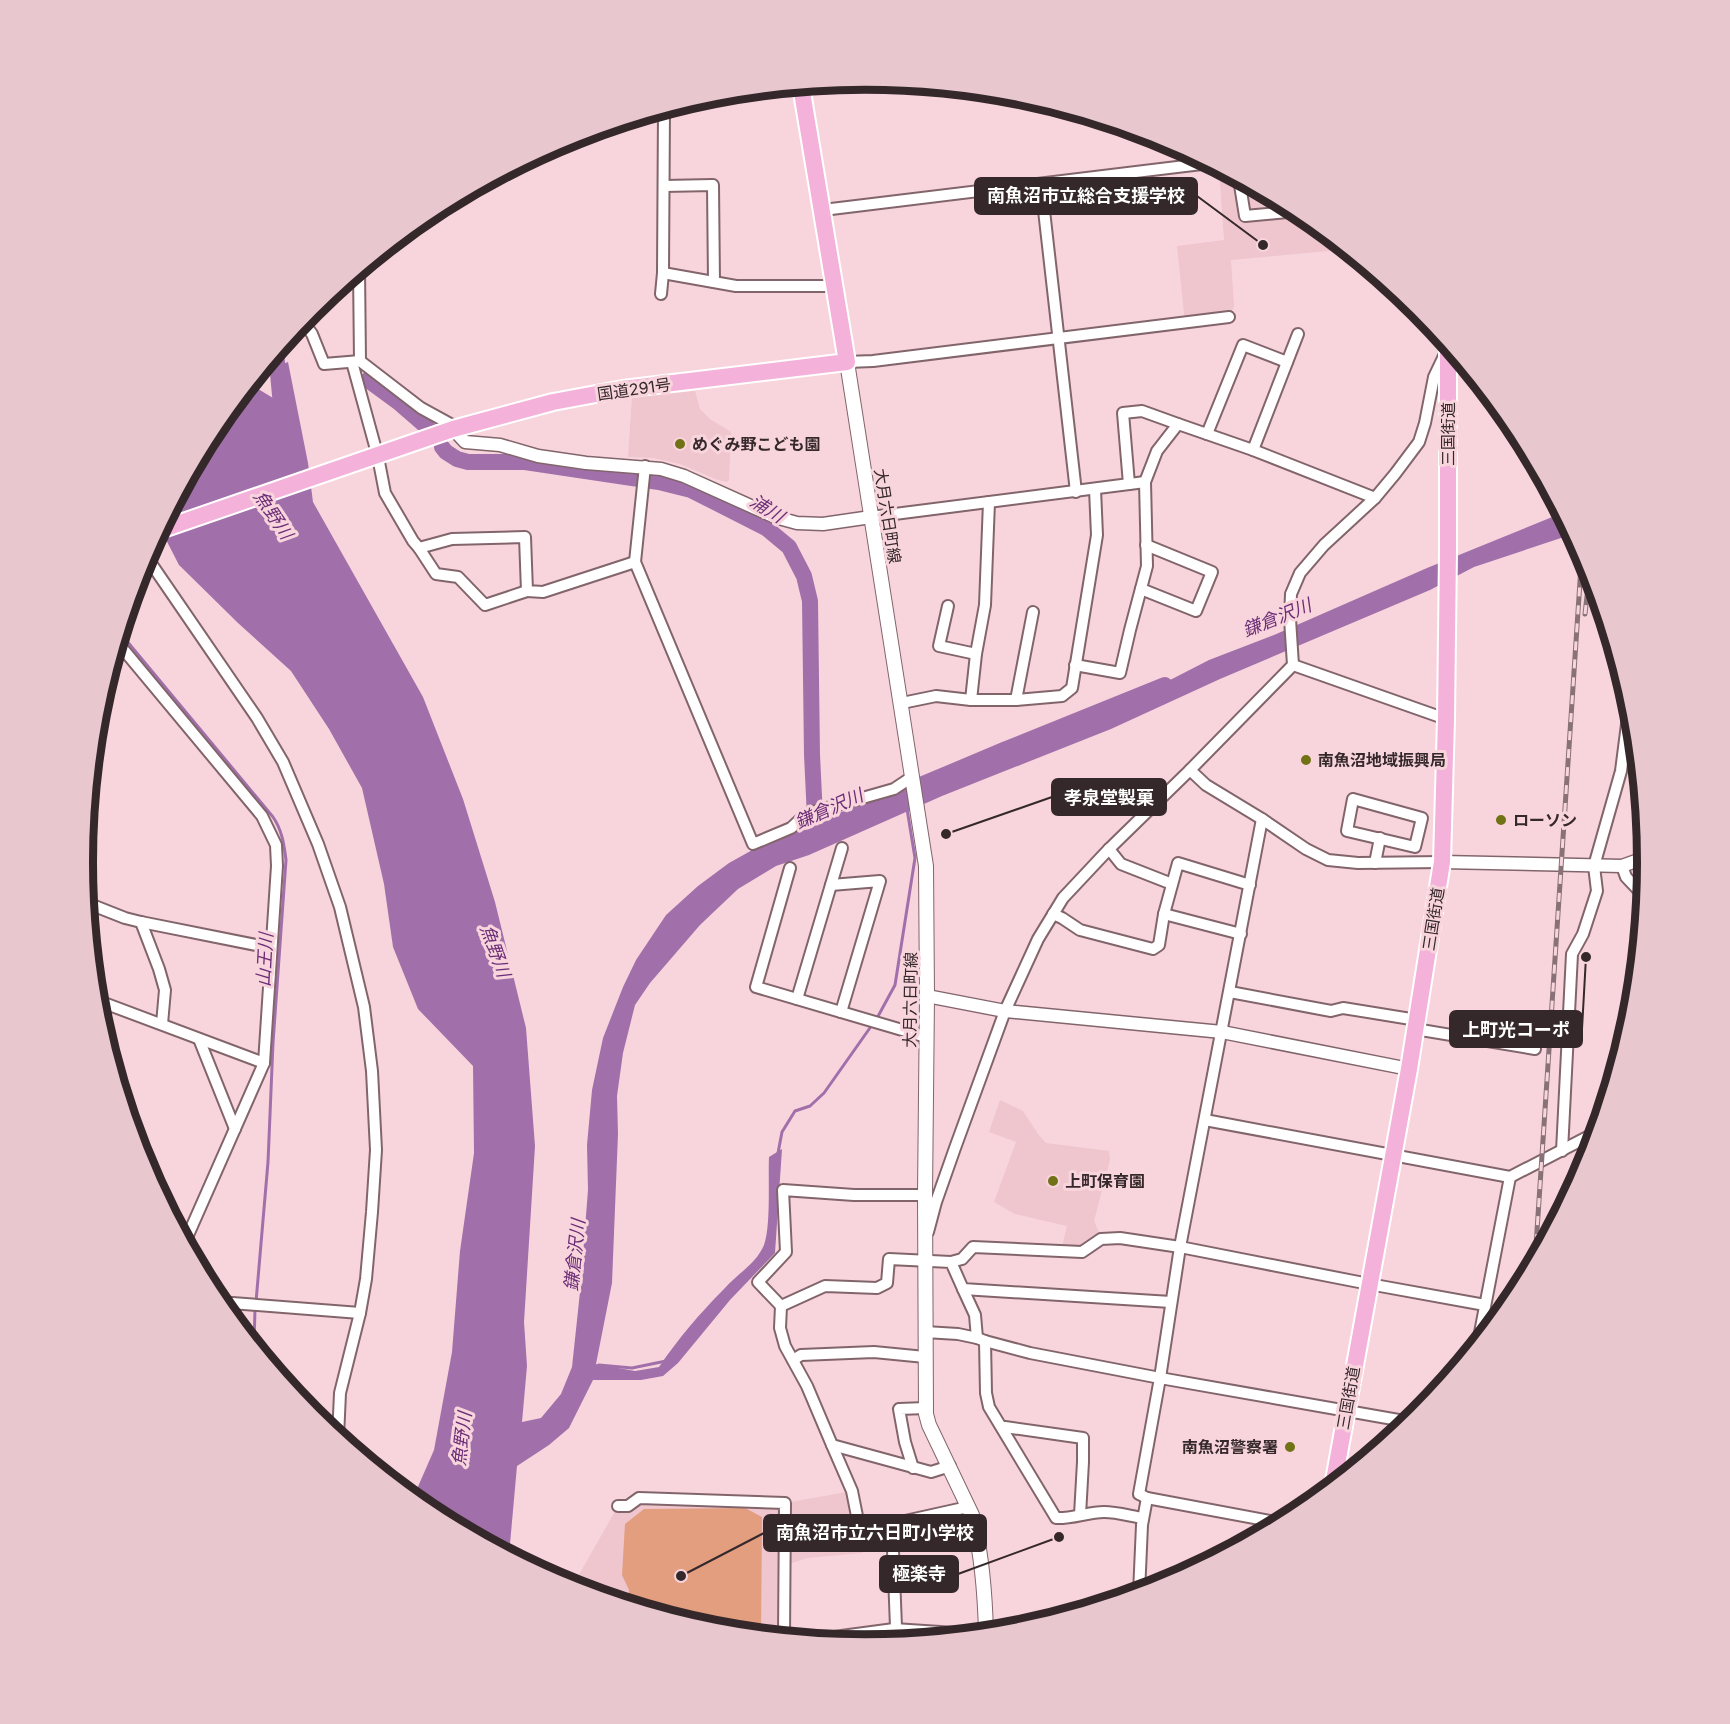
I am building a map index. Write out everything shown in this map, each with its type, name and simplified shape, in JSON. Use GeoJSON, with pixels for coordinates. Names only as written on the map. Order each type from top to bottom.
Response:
{"type":"FeatureCollection","features":[{"type":"Feature","properties":{"kind":"highway"},"geometry":{"type":"LineString","coordinates":[[802,93],[848,362]]}},
{"type":"Feature","properties":{"kind":"highway","name":"三国街道"},"geometry":{"type":"LineString","coordinates":[[1335,1474],[1409,1069],[1442,862],[1448,551],[1448,357]]}},
{"type":"Feature","properties":{"kind":"highway","name":"国道291号"},"geometry":{"type":"LineString","coordinates":[[171,526],[453,429],[523,409],[602,392],[848,362]]}},
{"type":"Feature","properties":{"kind":"main road","name":"大月六日町線"},"geometry":{"type":"LineString","coordinates":[[848,362],[902,703],[926,876],[926,1408],[929,1425],[950,1466],[976,1530],[984,1589],[986,1624]]}},
{"type":"Feature","properties":{"kind":"street"},"geometry":{"type":"LineString","coordinates":[[661,294],[664,116]]}},
{"type":"Feature","properties":{"kind":"street"},"geometry":{"type":"LineString","coordinates":[[823,210],[1196,166]]}},
{"type":"Feature","properties":{"kind":"street"},"geometry":{"type":"LineString","coordinates":[[1041,184],[1076,492]]}},
{"type":"Feature","properties":{"kind":"street"},"geometry":{"type":"LineString","coordinates":[[664,186],[713,185],[714,282]]}},
{"type":"Feature","properties":{"kind":"street"},"geometry":{"type":"LineString","coordinates":[[1240,188],[1245,216],[1282,212]]}},
{"type":"Feature","properties":{"kind":"street"},"geometry":{"type":"LineString","coordinates":[[663,273],[736,286],[835,286]]}},
{"type":"Feature","properties":{"kind":"street"},"geometry":{"type":"LineString","coordinates":[[359,280],[356,362],[375,446]]}},
{"type":"Feature","properties":{"kind":"street"},"geometry":{"type":"LineString","coordinates":[[848,362],[873,361],[1229,317]]}},
{"type":"Feature","properties":{"kind":"street"},"geometry":{"type":"LineString","coordinates":[[308,328],[324,364],[356,362],[421,408],[452,425],[465,442],[500,446],[538,456],[586,463],[661,469],[684,476],[775,517],[797,523],[823,524],[1145,482]]}},
{"type":"Feature","properties":{"kind":"street"},"geometry":{"type":"LineString","coordinates":[[1253,450],[1298,334]]}},
{"type":"Feature","properties":{"kind":"street"},"geometry":{"type":"LineString","coordinates":[[1207,434],[1243,345],[1287,362]]}},
{"type":"Feature","properties":{"kind":"street"},"geometry":{"type":"LineString","coordinates":[[926,1242],[936,1202],[1005,1011],[1038,939],[1063,898],[1293,665],[1291,594],[1300,573],[1324,545],[1375,498],[1419,442],[1434,377],[1445,353]]}},
{"type":"Feature","properties":{"kind":"street"},"geometry":{"type":"LineString","coordinates":[[1129,484],[1123,413],[1142,411],[1253,450],[1375,498]]}},
{"type":"Feature","properties":{"kind":"street"},"geometry":{"type":"LineString","coordinates":[[1075,665],[1120,673],[1147,566],[1145,482],[1158,451],[1178,424]]}},
{"type":"Feature","properties":{"kind":"street"},"geometry":{"type":"LineString","coordinates":[[379,462],[385,494],[436,574],[458,577],[485,605],[527,591],[543,592],[634,562]]}},
{"type":"Feature","properties":{"kind":"street"},"geometry":{"type":"LineString","coordinates":[[645,466],[634,562],[753,844],[791,828],[806,814],[894,789],[912,777]]}},
{"type":"Feature","properties":{"kind":"street"},"geometry":{"type":"LineString","coordinates":[[902,703],[936,696],[971,700],[1016,700],[1062,696],[1072,688],[1097,535],[1095,489]]}},
{"type":"Feature","properties":{"kind":"street"},"geometry":{"type":"LineString","coordinates":[[971,700],[985,605],[989,502]]}},
{"type":"Feature","properties":{"kind":"street"},"geometry":{"type":"LineString","coordinates":[[419,548],[452,539],[525,537],[527,591]]}},
{"type":"Feature","properties":{"kind":"street"},"geometry":{"type":"LineString","coordinates":[[1141,589],[1196,611],[1212,572],[1146,545]]}},
{"type":"Feature","properties":{"kind":"street"},"geometry":{"type":"LineString","coordinates":[[153,566],[257,718],[283,762],[318,844],[340,907],[364,1007],[372,1071],[375,1160],[366,1279],[340,1393],[339,1426]]}},
{"type":"Feature","properties":{"kind":"street"},"geometry":{"type":"LineString","coordinates":[[948,606],[939,646],[976,654]]}},
{"type":"Feature","properties":{"kind":"street"},"geometry":{"type":"LineString","coordinates":[[1016,700],[1033,612]]}},
{"type":"Feature","properties":{"kind":"street"},"geometry":{"type":"LineString","coordinates":[[123,649],[262,816],[276,845],[277,866],[264,1063],[189,1234]]}},
{"type":"Feature","properties":{"kind":"street"},"geometry":{"type":"LineString","coordinates":[[1293,665],[1446,718]]}},
{"type":"Feature","properties":{"kind":"street"},"geometry":{"type":"LineString","coordinates":[[1562,1151],[1572,954],[1583,934],[1598,891],[1594,867],[1621,771],[1626,734]]}},
{"type":"Feature","properties":{"kind":"street"},"geometry":{"type":"LineString","coordinates":[[1190,770],[1206,785],[1306,849],[1328,860],[1594,867],[1622,866],[1637,861]]}},
{"type":"Feature","properties":{"kind":"street"},"geometry":{"type":"LineString","coordinates":[[1353,799],[1422,818],[1415,847],[1380,838],[1347,831],[1353,799]]}},
{"type":"Feature","properties":{"kind":"street"},"geometry":{"type":"LineString","coordinates":[[1262,819],[1180,1247],[1139,1494],[1147,1498],[1268,1521]]}},
{"type":"Feature","properties":{"kind":"street"},"geometry":{"type":"LineString","coordinates":[[1375,863],[1380,838]]}},
{"type":"Feature","properties":{"kind":"street"},"geometry":{"type":"LineString","coordinates":[[797,999],[842,848]]}},
{"type":"Feature","properties":{"kind":"street"},"geometry":{"type":"LineString","coordinates":[[1109,849],[1121,864],[1172,884]]}},
{"type":"Feature","properties":{"kind":"street"},"geometry":{"type":"LineString","coordinates":[[1053,914],[1080,930],[1153,949],[1159,945],[1164,914],[1178,863],[1250,885]]}},
{"type":"Feature","properties":{"kind":"street"},"geometry":{"type":"LineString","coordinates":[[1622,866],[1626,877],[1636,888]]}},
{"type":"Feature","properties":{"kind":"street"},"geometry":{"type":"LineString","coordinates":[[790,868],[756,987],[926,1037]]}},
{"type":"Feature","properties":{"kind":"street"},"geometry":{"type":"LineString","coordinates":[[831,885],[880,881],[842,1012]]}},
{"type":"Feature","properties":{"kind":"street"},"geometry":{"type":"LineString","coordinates":[[95,906],[141,922],[271,948]]}},
{"type":"Feature","properties":{"kind":"street"},"geometry":{"type":"LineString","coordinates":[[1164,914],[1241,934]]}},
{"type":"Feature","properties":{"kind":"street"},"geometry":{"type":"LineString","coordinates":[[141,922],[165,990],[162,1024]]}},
{"type":"Feature","properties":{"kind":"street"},"geometry":{"type":"LineString","coordinates":[[1230,992],[1331,1011],[1343,1008],[1535,1049]]}},
{"type":"Feature","properties":{"kind":"street"},"geometry":{"type":"LineString","coordinates":[[927,996],[1005,1011],[1222,1032],[1409,1069]]}},
{"type":"Feature","properties":{"kind":"street"},"geometry":{"type":"LineString","coordinates":[[106,1003],[264,1063]]}},
{"type":"Feature","properties":{"kind":"street"},"geometry":{"type":"LineString","coordinates":[[199,1039],[235,1129]]}},
{"type":"Feature","properties":{"kind":"street"},"geometry":{"type":"LineString","coordinates":[[1205,1120],[1510,1177],[1585,1138]]}},
{"type":"Feature","properties":{"kind":"street"},"geometry":{"type":"LineString","coordinates":[[1481,1326],[1510,1177]]}},
{"type":"Feature","properties":{"kind":"street"},"geometry":{"type":"LineString","coordinates":[[925,1195],[854,1195],[783,1190],[786,1252],[758,1282],[781,1306],[780,1328],[785,1346],[807,1386],[852,1491],[860,1531],[968,1507]]}},
{"type":"Feature","properties":{"kind":"street"},"geometry":{"type":"LineString","coordinates":[[781,1306],[825,1286],[877,1288],[887,1283],[889,1259],[951,1262],[962,1258],[973,1247],[1082,1252],[1101,1239],[1120,1238],[1180,1247],[1485,1305]]}},
{"type":"Feature","properties":{"kind":"street"},"geometry":{"type":"LineString","coordinates":[[951,1262],[975,1315],[981,1340],[989,1407],[1056,1518],[1105,1512],[1143,1518]]}},
{"type":"Feature","properties":{"kind":"street"},"geometry":{"type":"LineString","coordinates":[[963,1289],[1171,1302]]}},
{"type":"Feature","properties":{"kind":"street"},"geometry":{"type":"LineString","coordinates":[[232,1303],[360,1313]]}},
{"type":"Feature","properties":{"kind":"street"},"geometry":{"type":"LineString","coordinates":[[925,1332],[958,1334],[1030,1353],[1398,1420]]}},
{"type":"Feature","properties":{"kind":"street"},"geometry":{"type":"LineString","coordinates":[[793,1360],[801,1355],[874,1352],[925,1357]]}},
{"type":"Feature","properties":{"kind":"street"},"geometry":{"type":"LineString","coordinates":[[913,1468],[899,1409],[926,1408]]}},
{"type":"Feature","properties":{"kind":"street"},"geometry":{"type":"LineString","coordinates":[[1003,1429],[1005,1427],[1083,1438],[1080,1515]]}},
{"type":"Feature","properties":{"kind":"street"},"geometry":{"type":"LineString","coordinates":[[832,1445],[931,1472],[950,1466]]}},
{"type":"Feature","properties":{"kind":"street"},"geometry":{"type":"LineString","coordinates":[[618,1506],[628,1506],[639,1498],[785,1503],[784,1629]]}},
{"type":"Feature","properties":{"kind":"street"},"geometry":{"type":"LineString","coordinates":[[1140,1583],[1143,1518],[1147,1498]]}},
{"type":"Feature","properties":{"kind":"street"},"geometry":{"type":"LineString","coordinates":[[890,1633],[896,1628],[892,1524]]}},
{"type":"Feature","properties":{"kind":"street"},"geometry":{"type":"LineString","coordinates":[[858,1634],[894,1629],[925,1631]]}},
{"type":"Feature","properties":{"kind":"shaded area"},"geometry":{"type":"Polygon","coordinates":[[[1220,177],[1251,193],[1294,220],[1335,250],[1231,260],[1234,306],[1229,317],[1185,323],[1177,246],[1224,240],[1220,177]]]}},
{"type":"Feature","properties":{"kind":"shaded area","name":"めぐみ野こども園"},"geometry":{"type":"Polygon","coordinates":[[[695,391],[700,409],[710,419],[731,432],[729,480],[727,482],[680,464],[653,458],[628,457],[632,397],[695,391]]]}},
{"type":"Feature","properties":{"kind":"shaded area","name":"上町保育園"},"geometry":{"type":"Polygon","coordinates":[[[1000,1100],[1023,1111],[1046,1143],[1109,1151],[1110,1160],[1094,1221],[1100,1235],[1080,1248],[1062,1247],[1067,1226],[1015,1214],[994,1202],[1016,1142],[989,1132],[1000,1100]]]}},
{"type":"Feature","properties":{"kind":"shaded area"},"geometry":{"type":"Polygon","coordinates":[[[852,1491],[863,1553],[808,1558],[785,1565],[784,1629],[714,1619],[665,1608],[577,1578],[618,1506],[639,1498],[785,1503],[852,1491]]]}},
{"type":"Feature","properties":{"kind":"shaded area"},"geometry":{"type":"Polygon","coordinates":[[[745,1508],[762,1517],[761,1627],[665,1608],[629,1597],[629,1590],[622,1575],[625,1524],[644,1509],[745,1508]]]}},
{"type":"Feature","properties":{"kind":"water","name":"魚野川"},"geometry":{"type":"Polygon","coordinates":[[[288,362],[308,463],[313,502],[423,697],[463,799],[495,902],[526,1028],[535,1146],[524,1322],[527,1366],[522,1422],[541,1418],[561,1394],[572,1367],[588,1190],[587,1145],[592,1090],[603,1038],[636,960],[666,915],[698,886],[729,863],[765,843],[885,796],[936,784],[1104,714],[1209,660],[1274,635],[1427,568],[1554,516],[1564,537],[1474,567],[1430,590],[1220,679],[1111,729],[942,796],[809,855],[776,866],[738,889],[700,925],[650,983],[635,1005],[623,1053],[617,1096],[618,1134],[612,1283],[596,1364],[635,1371],[659,1367],[698,1317],[756,1258],[764,1245],[768,1226],[769,1157],[782,1149],[775,1253],[730,1300],[678,1363],[663,1376],[641,1380],[593,1380],[569,1428],[549,1445],[517,1466],[510,1547],[479,1531],[417,1490],[434,1450],[452,1352],[460,1251],[474,1153],[473,1066],[418,1009],[393,947],[384,884],[362,788],[329,729],[291,671],[179,565],[165,538],[196,476],[223,433],[256,388],[288,407],[283,364],[288,362]]]}},
{"type":"Feature","properties":{"kind":"waterway"},"geometry":{"type":"LineString","coordinates":[[277,363],[283,427]]}},
{"type":"Feature","properties":{"kind":"waterway","name":"浦川"},"geometry":{"type":"LineString","coordinates":[[368,380],[428,428]]}},
{"type":"Feature","properties":{"kind":"waterway","name":"浦川"},"geometry":{"type":"LineString","coordinates":[[442,447],[457,459],[468,462],[525,462],[659,482],[691,490],[766,528],[789,547],[804,576],[810,601],[812,755],[815,817],[821,835]]}},
{"type":"Feature","properties":{"kind":"waterway","name":"山王川"},"geometry":{"type":"LineString","coordinates":[[126,640],[273,817],[279,827],[283,843],[286,860],[273,1043],[268,1162],[256,1302]]}},
{"type":"Feature","properties":{"kind":"waterway","name":"鎌倉沢川"},"geometry":{"type":"LineString","coordinates":[[885,804],[904,792],[1165,685]]}},
{"type":"Feature","properties":{"kind":"waterway"},"geometry":{"type":"LineString","coordinates":[[876,1020],[895,985],[915,858],[907,809]]}},
{"type":"Feature","properties":{"kind":"waterway"},"geometry":{"type":"LineString","coordinates":[[778,1153],[782,1132],[795,1111],[810,1106],[824,1093],[872,1025]]}},
{"type":"Feature","properties":{"kind":"waterway","name":"山王川"},"geometry":{"type":"LineString","coordinates":[[254,1334],[255,1309]]}},
{"type":"Feature","properties":{"kind":"waterway"},"geometry":{"type":"LineString","coordinates":[[599,1365],[632,1368],[666,1361]]}},
{"type":"Feature","properties":{"kind":"railway"},"geometry":{"type":"LineString","coordinates":[[1536,1244],[1581,574]]}},
{"type":"Feature","properties":{"kind":"railway"},"geometry":{"type":"LineString","coordinates":[[1585,614],[1587,592]]}},
{"type":"Feature","properties":{"kind":"place","name":"南魚沼市立総合支援学校"},"geometry":{"type":"Point","coordinates":[1263,245]}},
{"type":"Feature","properties":{"kind":"place","name":"めぐみ野こども園"},"geometry":{"type":"Point","coordinates":[680,444]}},
{"type":"Feature","properties":{"kind":"place","name":"南魚沼地域振興局"},"geometry":{"type":"Point","coordinates":[1306,760]}},
{"type":"Feature","properties":{"kind":"place","name":"ローソン"},"geometry":{"type":"Point","coordinates":[1501,820]}},
{"type":"Feature","properties":{"kind":"place","name":"孝泉堂製菓"},"geometry":{"type":"Point","coordinates":[946,834]}},
{"type":"Feature","properties":{"kind":"place","name":"上町光コーポ"},"geometry":{"type":"Point","coordinates":[1586,957]}},
{"type":"Feature","properties":{"kind":"place","name":"上町保育園"},"geometry":{"type":"Point","coordinates":[1053,1181]}},
{"type":"Feature","properties":{"kind":"place","name":"南魚沼警察署"},"geometry":{"type":"Point","coordinates":[1290,1447]}},
{"type":"Feature","properties":{"kind":"place","name":"極楽寺"},"geometry":{"type":"Point","coordinates":[1059,1537]}},
{"type":"Feature","properties":{"kind":"place","name":"南魚沼市立六日町小学校"},"geometry":{"type":"Point","coordinates":[681,1576]}}]}
